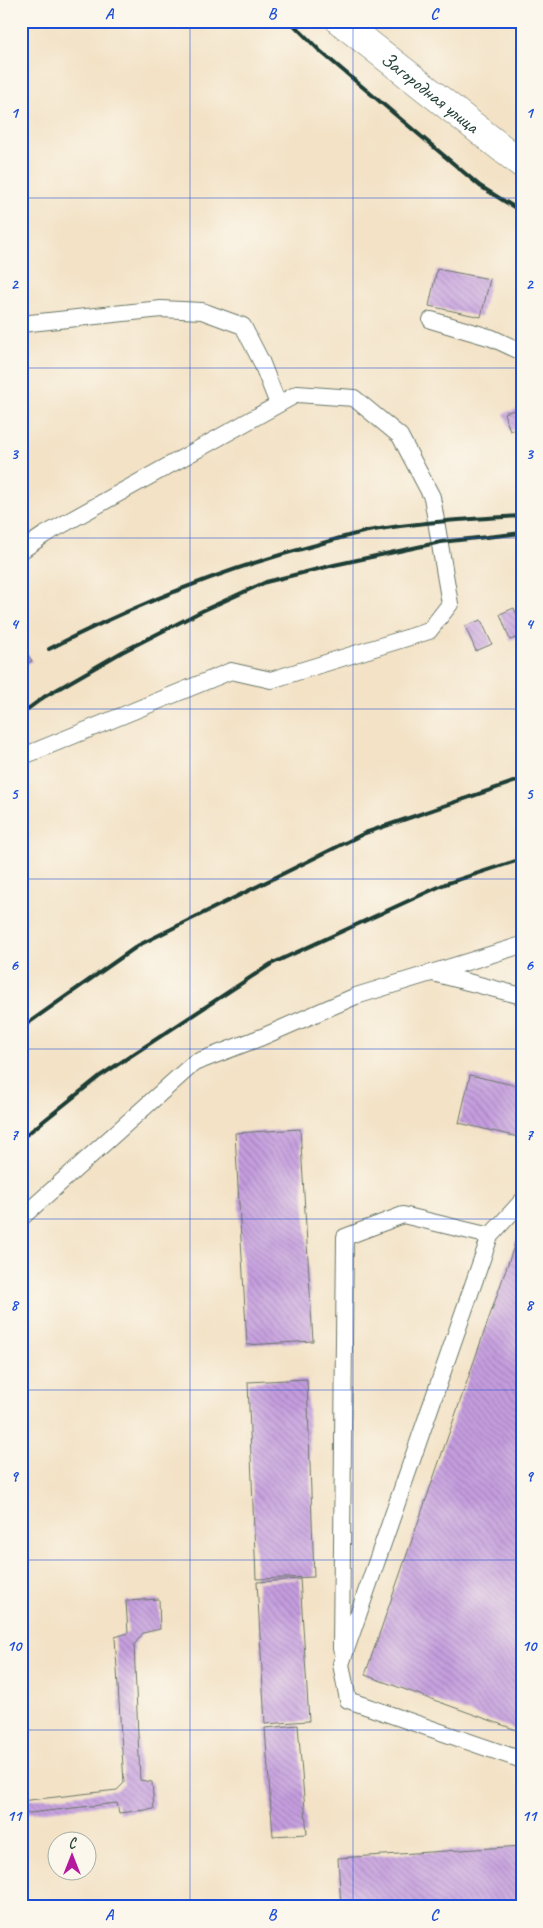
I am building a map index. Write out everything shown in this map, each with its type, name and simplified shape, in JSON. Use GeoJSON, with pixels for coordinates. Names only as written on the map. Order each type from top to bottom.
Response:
{"type":"FeatureCollection","features":[{"type":"Feature","properties":{"kind":"street","name":"Загородная улица"},"geometry":{"type":"LineString","coordinates":[[340,21],[522,164]]}},
{"type":"Feature","properties":{"kind":"lane"},"geometry":{"type":"LineString","coordinates":[[21,324],[162,309],[202,311],[243,326],[261,361],[278,404]]}},
{"type":"Feature","properties":{"kind":"lane"},"geometry":{"type":"LineString","coordinates":[[431,320],[492,338],[522,352]]}},
{"type":"Feature","properties":{"kind":"lane"},"geometry":{"type":"LineString","coordinates":[[21,551],[44,536],[297,394],[354,398],[400,436],[432,497],[450,604],[429,630],[271,680],[231,671],[21,757]]}},
{"type":"Feature","properties":{"kind":"lane"},"geometry":{"type":"LineString","coordinates":[[21,1218],[194,1063],[262,1037],[356,996],[522,945]]}},
{"type":"Feature","properties":{"kind":"lane"},"geometry":{"type":"LineString","coordinates":[[433,973],[522,996]]}},
{"type":"Feature","properties":{"kind":"lane"},"geometry":{"type":"LineString","coordinates":[[341,1664],[490,1236],[522,1201]]}},
{"type":"Feature","properties":{"kind":"lane"},"geometry":{"type":"LineString","coordinates":[[490,1236],[403,1215],[345,1237],[341,1664],[348,1700],[522,1760]]}},
{"type":"Feature","properties":{"kind":"building"},"geometry":{"type":"Polygon","coordinates":[[[437,269],[490,279],[481,317],[429,306],[437,269]]]}},
{"type":"Feature","properties":{"kind":"building"},"geometry":{"type":"Polygon","coordinates":[[[522,408],[522,427],[510,431],[504,413],[522,408]]]}},
{"type":"Feature","properties":{"kind":"building"},"geometry":{"type":"Polygon","coordinates":[[[514,608],[522,625],[522,636],[510,640],[500,614],[514,608]]]}},
{"type":"Feature","properties":{"kind":"building"},"geometry":{"type":"Polygon","coordinates":[[[481,620],[492,644],[476,651],[465,626],[481,620]]]}},
{"type":"Feature","properties":{"kind":"building"},"geometry":{"type":"Polygon","coordinates":[[[21,644],[32,661],[21,667],[21,644]]]}},
{"type":"Feature","properties":{"kind":"building"},"geometry":{"type":"Polygon","coordinates":[[[470,1075],[522,1087],[522,1138],[459,1123],[470,1075]]]}},
{"type":"Feature","properties":{"kind":"building"},"geometry":{"type":"Polygon","coordinates":[[[300,1129],[313,1341],[247,1345],[235,1133],[300,1129]]]}},
{"type":"Feature","properties":{"kind":"building"},"geometry":{"type":"Polygon","coordinates":[[[522,1227],[522,1732],[365,1675],[522,1227]]]}},
{"type":"Feature","properties":{"kind":"building"},"geometry":{"type":"Polygon","coordinates":[[[307,1379],[314,1577],[256,1579],[248,1382],[307,1379]]]}},
{"type":"Feature","properties":{"kind":"building"},"geometry":{"type":"Polygon","coordinates":[[[300,1579],[309,1721],[265,1724],[257,1582],[300,1579]]]}},
{"type":"Feature","properties":{"kind":"building"},"geometry":{"type":"Polygon","coordinates":[[[159,1599],[160,1629],[143,1633],[134,1645],[140,1780],[152,1782],[154,1809],[119,1813],[117,1803],[21,1814],[21,1801],[117,1790],[124,1783],[115,1637],[128,1633],[126,1601],[159,1599]]]}},
{"type":"Feature","properties":{"kind":"building"},"geometry":{"type":"Polygon","coordinates":[[[298,1725],[307,1834],[273,1836],[265,1728],[298,1725]]]}},
{"type":"Feature","properties":{"kind":"building"},"geometry":{"type":"Polygon","coordinates":[[[522,1846],[522,1906],[341,1907],[338,1858],[522,1846]]]}},
{"type":"Feature","properties":{"kind":"railway"},"geometry":{"type":"LineString","coordinates":[[290,21],[320,51],[480,186],[522,212]]}},
{"type":"Feature","properties":{"kind":"railway"},"geometry":{"type":"LineString","coordinates":[[49,649],[147,603],[213,577],[247,565],[355,534],[406,525],[522,516]]}},
{"type":"Feature","properties":{"kind":"railway"},"geometry":{"type":"LineString","coordinates":[[21,714],[44,697],[122,652],[202,611],[266,582],[441,542],[522,533]]}},
{"type":"Feature","properties":{"kind":"railway"},"geometry":{"type":"LineString","coordinates":[[21,1028],[139,945],[365,833],[522,779]]}},
{"type":"Feature","properties":{"kind":"railway"},"geometry":{"type":"LineString","coordinates":[[21,1139],[100,1076],[271,964],[445,884],[522,859]]}}]}
